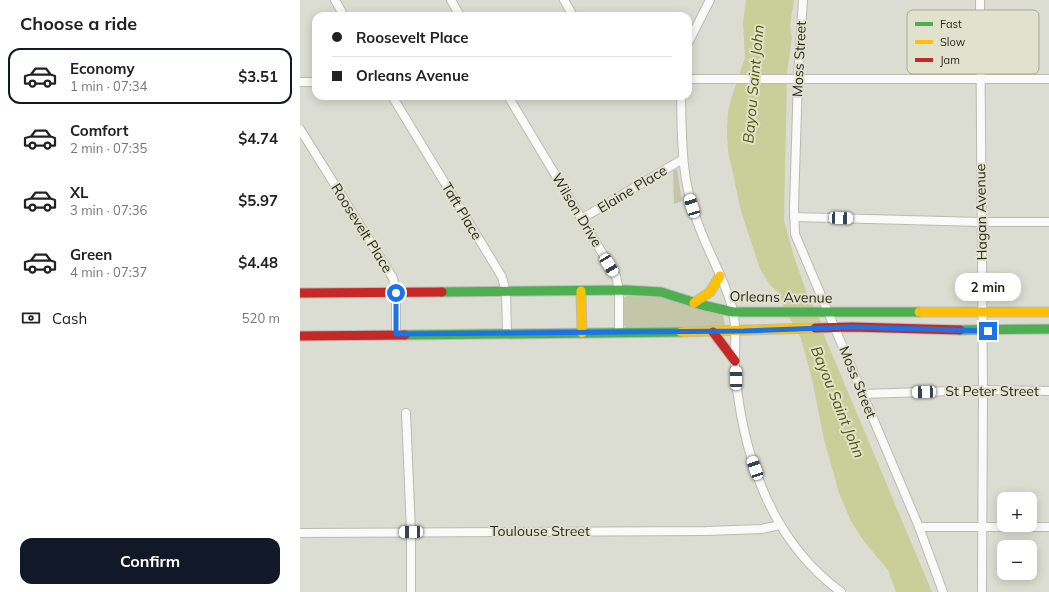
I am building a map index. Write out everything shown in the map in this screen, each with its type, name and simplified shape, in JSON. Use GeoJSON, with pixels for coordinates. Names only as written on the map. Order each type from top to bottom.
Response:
{"type":"FeatureCollection","features":[{"type":"Feature","properties":{"kind":"street"},"geometry":{"type":"LineString","coordinates":[[335,0],[342,12]]}},
{"type":"Feature","properties":{"kind":"street"},"geometry":{"type":"LineString","coordinates":[[450,0],[458,12]]}},
{"type":"Feature","properties":{"kind":"street"},"geometry":{"type":"LineString","coordinates":[[564,0],[571,12]]}},
{"type":"Feature","properties":{"kind":"street"},"geometry":{"type":"LineString","coordinates":[[692,35],[710,0]]}},
{"type":"Feature","properties":{"kind":"street","name":"Moss Street"},"geometry":{"type":"LineString","coordinates":[[803,0],[798,77],[794,217],[798,241],[830,312],[919,526],[943,592]]}},
{"type":"Feature","properties":{"kind":"street","name":"Hagan Avenue"},"geometry":{"type":"LineString","coordinates":[[980,74],[983,390],[982,592]]}},
{"type":"Feature","properties":{"kind":"street"},"geometry":{"type":"LineString","coordinates":[[692,78],[798,77],[1049,79]]}},
{"type":"Feature","properties":{"kind":"street"},"geometry":{"type":"LineString","coordinates":[[300,82],[312,82]]}},
{"type":"Feature","properties":{"kind":"street","name":"Taft Place"},"geometry":{"type":"LineString","coordinates":[[394,100],[502,277],[506,292],[507,333]]}},
{"type":"Feature","properties":{"kind":"street","name":"Wilson Drive"},"geometry":{"type":"LineString","coordinates":[[510,100],[616,276],[619,290],[619,332]]}},
{"type":"Feature","properties":{"kind":"street"},"geometry":{"type":"LineString","coordinates":[[681,100],[685,182],[695,215],[733,312],[735,331],[735,361],[740,411],[748,445],[759,478],[780,525],[792,545],[813,569],[842,592]]}},
{"type":"Feature","properties":{"kind":"street","name":"Roosevelt Place"},"geometry":{"type":"LineString","coordinates":[[300,129],[393,278],[396,293],[396,334]]}},
{"type":"Feature","properties":{"kind":"street","name":"Elaine Place"},"geometry":{"type":"LineString","coordinates":[[582,219],[683,159]]}},
{"type":"Feature","properties":{"kind":"street"},"geometry":{"type":"LineString","coordinates":[[794,217],[981,222],[1049,222]]}},
{"type":"Feature","properties":{"kind":"street"},"geometry":{"type":"LineString","coordinates":[[694,302],[708,295],[716,286],[720,276]]}},
{"type":"Feature","properties":{"kind":"street","name":"Orleans Avenue"},"geometry":{"type":"LineString","coordinates":[[300,293],[619,290],[660,292],[733,312],[751,313],[1049,312]]}},
{"type":"Feature","properties":{"kind":"street"},"geometry":{"type":"LineString","coordinates":[[581,291],[582,333]]}},
{"type":"Feature","properties":{"kind":"street"},"geometry":{"type":"LineString","coordinates":[[300,336],[713,332],[791,328],[982,331],[1049,329]]}},
{"type":"Feature","properties":{"kind":"street"},"geometry":{"type":"LineString","coordinates":[[713,332],[735,361]]}},
{"type":"Feature","properties":{"kind":"street","name":"St Peter Street"},"geometry":{"type":"LineString","coordinates":[[863,394],[983,390],[1049,391]]}},
{"type":"Feature","properties":{"kind":"street"},"geometry":{"type":"LineString","coordinates":[[406,413],[411,532],[411,592]]}},
{"type":"Feature","properties":{"kind":"street","name":"Toulouse Street"},"geometry":{"type":"LineString","coordinates":[[300,533],[713,530],[761,529],[780,525]]}},
{"type":"Feature","properties":{"kind":"street"},"geometry":{"type":"LineString","coordinates":[[919,526],[982,528],[1049,527]]}},
{"type":"Feature","properties":{"kind":"shaded area"},"geometry":{"type":"Polygon","coordinates":[[[677,169],[682,201],[674,204],[673,171],[677,169]]]}},
{"type":"Feature","properties":{"kind":"shaded area"},"geometry":{"type":"Polygon","coordinates":[[[627,296],[663,297],[723,315],[725,326],[627,328],[624,325],[624,298],[627,296]]]}},
{"type":"Feature","properties":{"kind":"water","name":"Bayou Saint John"},"geometry":{"type":"Polygon","coordinates":[[[746,0],[794,0],[790,25],[792,38],[787,73],[784,220],[794,257],[806,291],[822,324],[824,335],[932,592],[896,592],[888,570],[863,540],[851,521],[839,493],[824,439],[812,379],[801,338],[786,312],[779,293],[770,285],[760,269],[741,211],[728,151],[727,131],[728,111],[745,58],[743,23],[746,0]]]}},
{"type":"Feature","properties":{"kind":"traffic: fast"},"geometry":{"type":"LineString","coordinates":[[442,292],[625,290],[661,292],[702,305],[733,312],[919,312]]}},
{"type":"Feature","properties":{"kind":"traffic: fast"},"geometry":{"type":"LineString","coordinates":[[960,330],[1049,329]]}},
{"type":"Feature","properties":{"kind":"traffic: fast"},"geometry":{"type":"LineString","coordinates":[[405,335],[681,332]]}},
{"type":"Feature","properties":{"kind":"traffic: slow"},"geometry":{"type":"LineString","coordinates":[[694,303],[710,292],[720,276]]}},
{"type":"Feature","properties":{"kind":"traffic: slow"},"geometry":{"type":"LineString","coordinates":[[581,291],[582,333]]}},
{"type":"Feature","properties":{"kind":"traffic: slow"},"geometry":{"type":"LineString","coordinates":[[919,312],[1049,312]]}},
{"type":"Feature","properties":{"kind":"traffic: slow"},"geometry":{"type":"LineString","coordinates":[[681,332],[815,328]]}},
{"type":"Feature","properties":{"kind":"traffic: jam"},"geometry":{"type":"LineString","coordinates":[[300,293],[442,292]]}},
{"type":"Feature","properties":{"kind":"traffic: jam"},"geometry":{"type":"LineString","coordinates":[[815,328],[852,327],[960,330]]}},
{"type":"Feature","properties":{"kind":"traffic: jam"},"geometry":{"type":"LineString","coordinates":[[713,332],[735,361]]}},
{"type":"Feature","properties":{"kind":"traffic: jam"},"geometry":{"type":"LineString","coordinates":[[300,336],[405,335]]}},
{"type":"Feature","properties":{"kind":"route"},"geometry":{"type":"LineString","coordinates":[[396,293],[396,334],[753,331],[791,328],[852,327],[988,331]]}}]}
